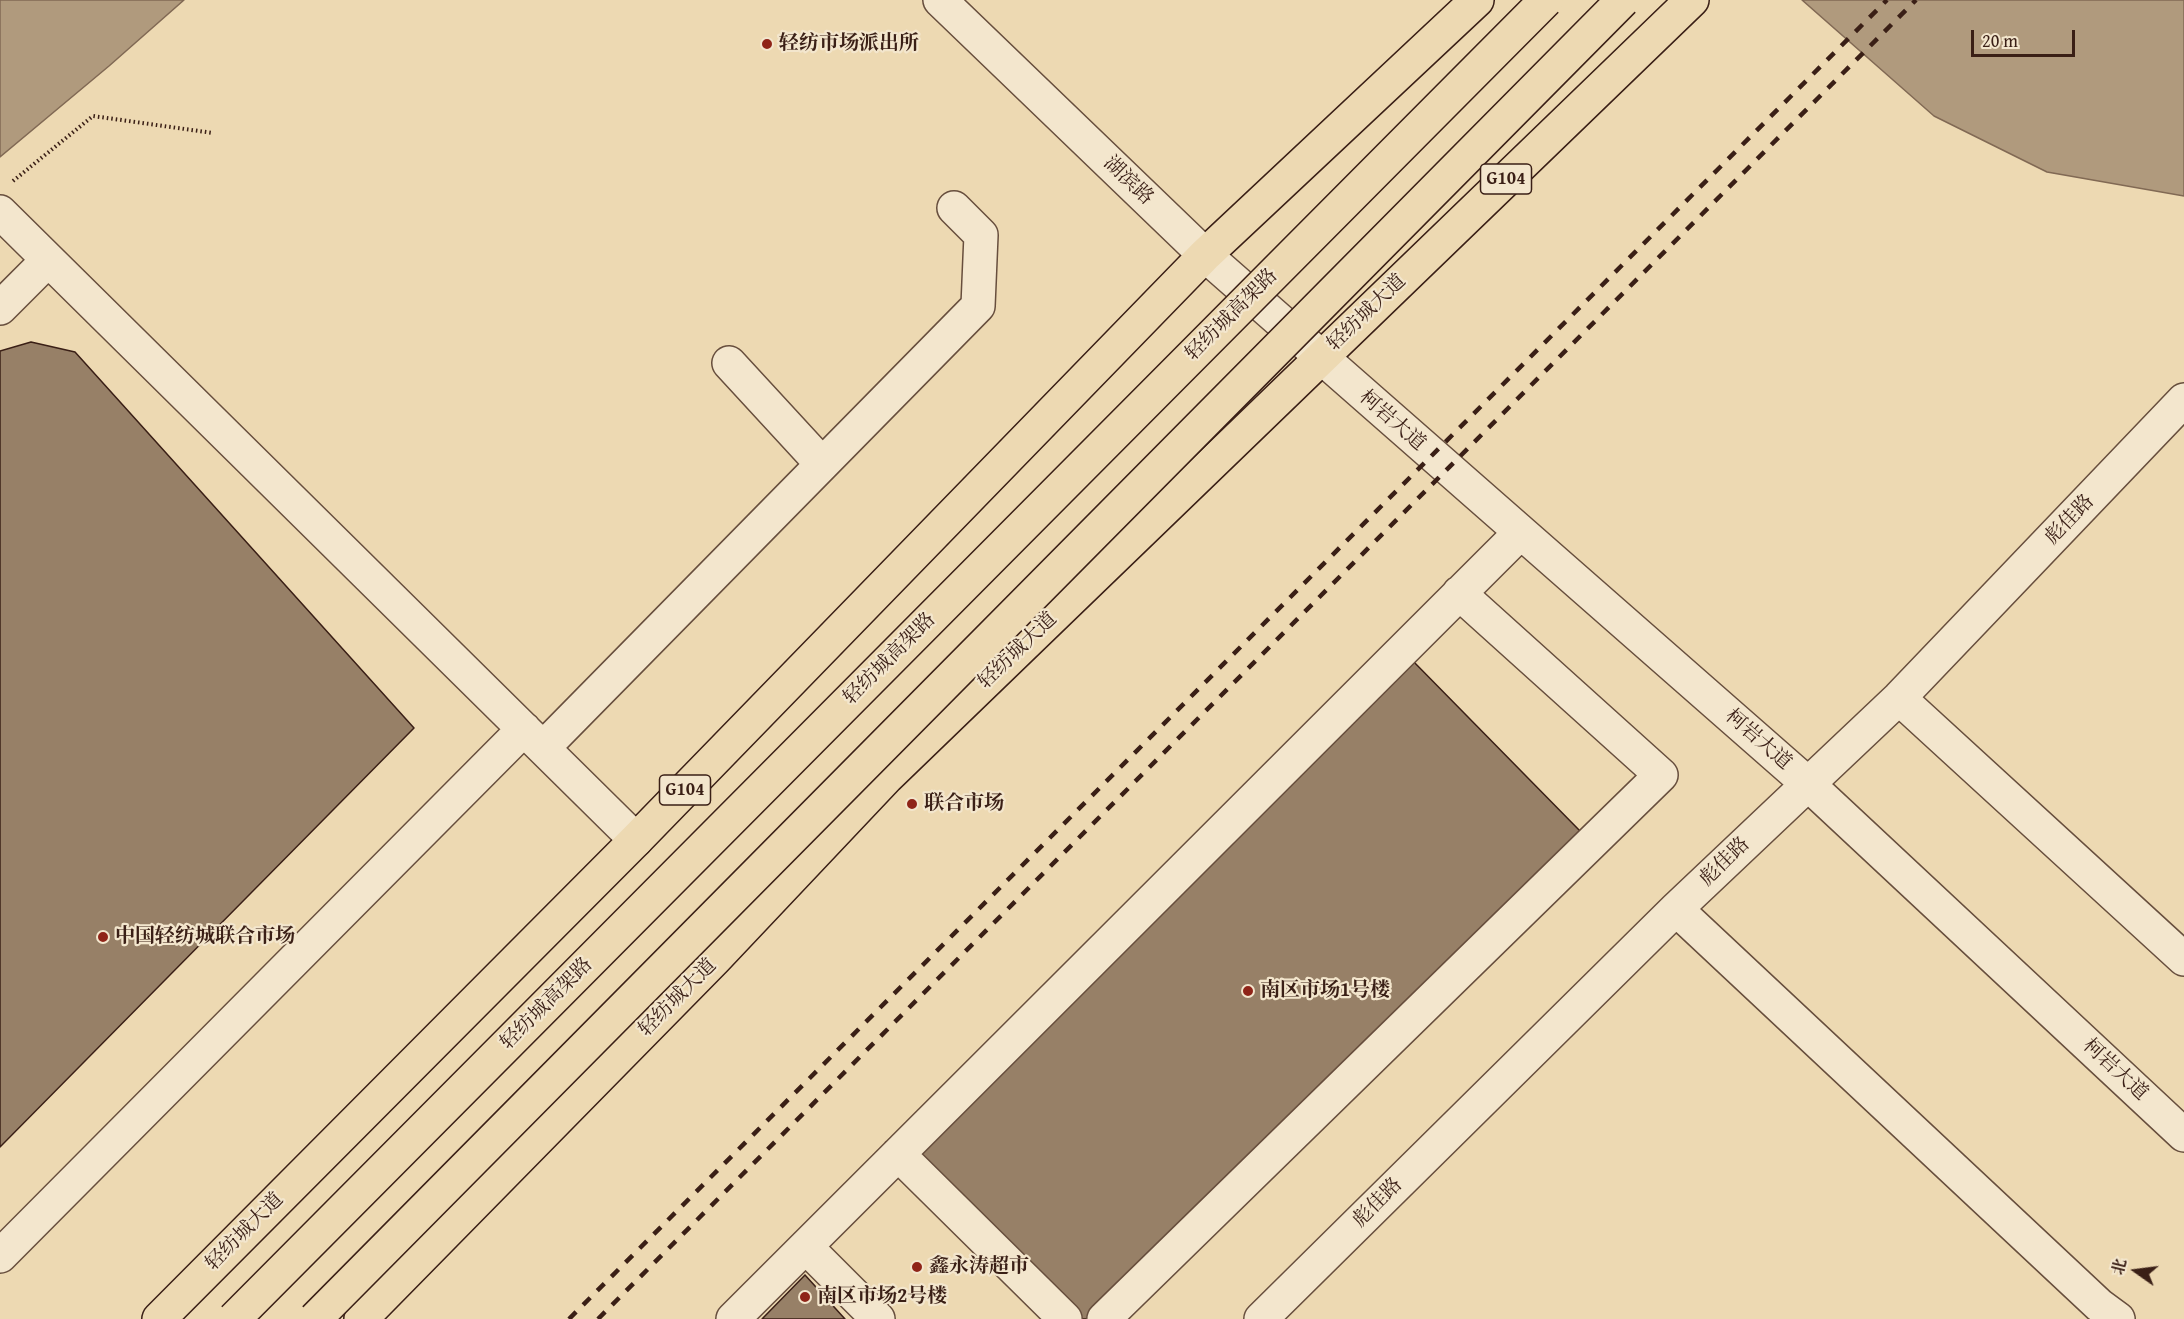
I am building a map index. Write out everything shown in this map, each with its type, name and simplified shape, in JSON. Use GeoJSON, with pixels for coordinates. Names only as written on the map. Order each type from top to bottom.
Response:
{"type":"FeatureCollection","features":[{"type":"Feature","properties":{"kind":"main road","name":"轻纺城大道"},"geometry":{"type":"LineString","coordinates":[[159,1319],[636,840],[1205,255],[1478,0]]}},
{"type":"Feature","properties":{"kind":"main road","name":"轻纺城高架路"},"geometry":{"type":"LineString","coordinates":[[234,1319],[1546,0]]}},
{"type":"Feature","properties":{"kind":"main road"},"geometry":{"type":"LineString","coordinates":[[315,1319],[1623,0]]}},
{"type":"Feature","properties":{"kind":"main road","name":"轻纺城大道"},"geometry":{"type":"LineString","coordinates":[[361,1319],[716,959],[887,777],[1692,0]]}},
{"type":"Feature","properties":{"kind":"street","name":"湖滨路"},"geometry":{"type":"LineString","coordinates":[[940,0],[1205,255],[1320,358]]}},
{"type":"Feature","properties":{"kind":"street"},"geometry":{"type":"LineString","coordinates":[[5,198],[48,260],[636,840]]}},
{"type":"Feature","properties":{"kind":"street"},"geometry":{"type":"LineString","coordinates":[[0,1256],[534,738],[822,464],[978,306],[981,235],[954,208]]}},
{"type":"Feature","properties":{"kind":"street"},"geometry":{"type":"LineString","coordinates":[[0,308],[48,260]]}},
{"type":"Feature","properties":{"kind":"street","name":"柯岩大道"},"geometry":{"type":"LineString","coordinates":[[1320,358],[1808,784],[2184,1135]]}},
{"type":"Feature","properties":{"kind":"street"},"geometry":{"type":"LineString","coordinates":[[729,363],[822,464]]}},
{"type":"Feature","properties":{"kind":"street","name":"彪佳路"},"geometry":{"type":"LineString","coordinates":[[1261,1319],[1676,909],[1899,698],[2184,400]]}},
{"type":"Feature","properties":{"kind":"street"},"geometry":{"type":"LineString","coordinates":[[733,1319],[1520,533]]}},
{"type":"Feature","properties":{"kind":"street"},"geometry":{"type":"LineString","coordinates":[[1104,1319],[1661,775],[1459,593]]}},
{"type":"Feature","properties":{"kind":"street"},"geometry":{"type":"LineString","coordinates":[[1899,698],[2184,959]]}},
{"type":"Feature","properties":{"kind":"street"},"geometry":{"type":"LineString","coordinates":[[1676,909],[2099,1305],[2118,1319]]}},
{"type":"Feature","properties":{"kind":"street"},"geometry":{"type":"LineString","coordinates":[[898,1154],[1065,1319]]}},
{"type":"Feature","properties":{"kind":"street"},"geometry":{"type":"LineString","coordinates":[[806,1247],[878,1319]]}},
{"type":"Feature","properties":{"kind":"path"},"geometry":{"type":"LineString","coordinates":[[5,198],[93,116],[213,133]]}},
{"type":"Feature","properties":{"kind":"shaded area"},"geometry":{"type":"Polygon","coordinates":[[[0,0],[184,0],[0,157],[0,0]]]}},
{"type":"Feature","properties":{"kind":"shaded area"},"geometry":{"type":"Polygon","coordinates":[[[1802,0],[2184,0],[2184,196],[2047,172],[1934,116],[1802,0]]]}},
{"type":"Feature","properties":{"kind":"building","name":"中国轻纺城联合市场"},"geometry":{"type":"Polygon","coordinates":[[[31,342],[75,352],[414,728],[0,1147],[0,351],[31,342]]]}},
{"type":"Feature","properties":{"kind":"building","name":"南区市场1号楼"},"geometry":{"type":"Polygon","coordinates":[[[1410,658],[1581,832],[1092,1319],[1082,1319],[916,1150],[1410,658]]]}},
{"type":"Feature","properties":{"kind":"building","name":"南区市场2号楼"},"geometry":{"type":"Polygon","coordinates":[[[805,1275],[845,1319],[762,1319],[805,1275]]]}},
{"type":"Feature","properties":{"kind":"railway"},"geometry":{"type":"LineString","coordinates":[[569,1319],[1887,0]]}},
{"type":"Feature","properties":{"kind":"railway"},"geometry":{"type":"LineString","coordinates":[[598,1319],[1916,0]]}},
{"type":"Feature","properties":{"kind":"place","name":"轻纺市场派出所"},"geometry":{"type":"Point","coordinates":[767,44]}},
{"type":"Feature","properties":{"kind":"place","name":"联合市场"},"geometry":{"type":"Point","coordinates":[912,804]}},
{"type":"Feature","properties":{"kind":"place","name":"中国轻纺城联合市场"},"geometry":{"type":"Point","coordinates":[103,937]}},
{"type":"Feature","properties":{"kind":"place","name":"南区市场1号楼"},"geometry":{"type":"Point","coordinates":[1248,991]}},
{"type":"Feature","properties":{"kind":"place","name":"鑫永涛超市"},"geometry":{"type":"Point","coordinates":[917,1267]}},
{"type":"Feature","properties":{"kind":"place","name":"南区市场2号楼"},"geometry":{"type":"Point","coordinates":[805,1297]}}]}
